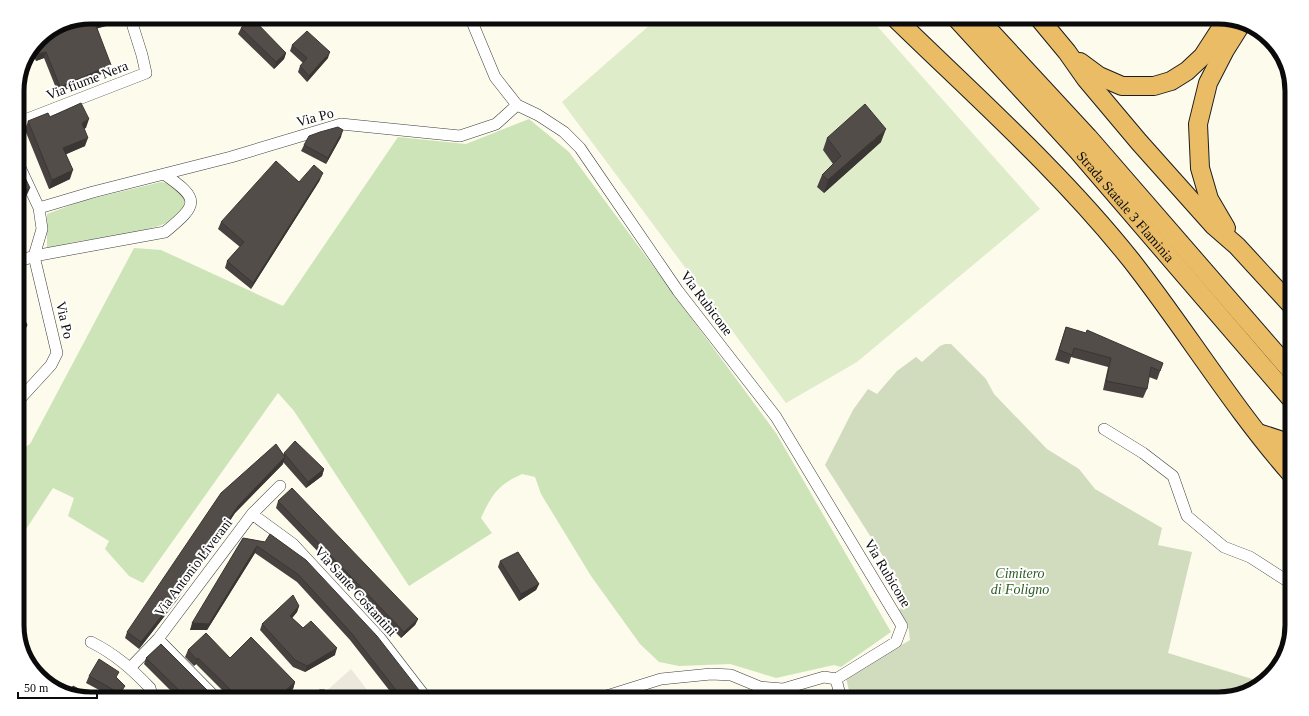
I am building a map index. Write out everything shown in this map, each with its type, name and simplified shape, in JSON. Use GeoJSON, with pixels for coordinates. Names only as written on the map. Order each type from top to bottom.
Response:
{"type":"FeatureCollection","features":[{"type":"Feature","properties":{"kind":"highway"},"geometry":{"type":"LineString","coordinates":[[902,24],[1047,163],[1091,212],[1131,260],[1258,433],[1285,466]]}},
{"type":"Feature","properties":{"kind":"highway","name":"Strada Statale 3 Flaminia"},"geometry":{"type":"LineString","coordinates":[[961,24],[1077,150],[1285,392]]}},
{"type":"Feature","properties":{"kind":"highway","name":"Strada Statale 3 Flaminia"},"geometry":{"type":"LineString","coordinates":[[983,24],[1088,137],[1285,364]]}},
{"type":"Feature","properties":{"kind":"highway"},"geometry":{"type":"LineString","coordinates":[[1044,24],[1067,52],[1086,79],[1139,142],[1214,226],[1237,246],[1285,298]]}},
{"type":"Feature","properties":{"kind":"highway"},"geometry":{"type":"LineString","coordinates":[[1067,52],[1099,76],[1122,86],[1154,86],[1171,81],[1187,72],[1203,56],[1223,24]]}},
{"type":"Feature","properties":{"kind":"highway"},"geometry":{"type":"LineString","coordinates":[[1237,246],[1208,199],[1200,168],[1198,124],[1208,83],[1225,50],[1239,28]]}},
{"type":"Feature","properties":{"kind":"highway"},"geometry":{"type":"LineString","coordinates":[[1258,433],[1285,442]]}},
{"type":"Feature","properties":{"kind":"street","name":"Via fiume Nera"},"geometry":{"type":"LineString","coordinates":[[24,119],[146,73],[132,24]]}},
{"type":"Feature","properties":{"kind":"street","name":"Via Rubicone"},"geometry":{"type":"LineString","coordinates":[[473,24],[495,77],[517,105],[538,115],[564,132],[580,148],[678,291],[776,417],[902,626],[896,642],[836,680]]}},
{"type":"Feature","properties":{"kind":"street","name":"Via Po"},"geometry":{"type":"LineString","coordinates":[[40,208],[231,156],[341,124],[460,136],[496,124],[517,105]]}},
{"type":"Feature","properties":{"kind":"street"},"geometry":{"type":"LineString","coordinates":[[24,260],[34,256],[165,232],[181,219],[192,205],[192,198],[186,190],[164,174]]}},
{"type":"Feature","properties":{"kind":"street"},"geometry":{"type":"LineString","coordinates":[[24,175],[40,208],[42,229],[34,256]]}},
{"type":"Feature","properties":{"kind":"street","name":"Via Po"},"geometry":{"type":"LineString","coordinates":[[24,395],[51,365],[57,353],[34,256]]}},
{"type":"Feature","properties":{"kind":"street"},"geometry":{"type":"LineString","coordinates":[[1104,429],[1143,453],[1173,476],[1187,516],[1224,547],[1250,557],[1285,580]]}},
{"type":"Feature","properties":{"kind":"street","name":"Via Antonio Liverani"},"geometry":{"type":"LineString","coordinates":[[131,667],[158,640],[252,514],[280,486]]}},
{"type":"Feature","properties":{"kind":"street","name":"Via Sante Costantini"},"geometry":{"type":"LineString","coordinates":[[252,514],[293,544],[380,638],[422,692]]}},
{"type":"Feature","properties":{"kind":"street"},"geometry":{"type":"LineString","coordinates":[[158,640],[209,692]]}},
{"type":"Feature","properties":{"kind":"street"},"geometry":{"type":"LineString","coordinates":[[91,642],[107,650],[131,667],[150,688],[151,692]]}},
{"type":"Feature","properties":{"kind":"street"},"geometry":{"type":"LineString","coordinates":[[619,692],[661,679],[711,674],[731,674],[760,687],[783,689],[824,677],[836,680],[840,692]]}},
{"type":"Feature","properties":{"kind":"green space"},"geometry":{"type":"Polygon","coordinates":[[[651,24],[875,24],[1040,209],[857,362],[786,403],[562,102],[651,24]]]}},
{"type":"Feature","properties":{"kind":"green space"},"geometry":{"type":"Polygon","coordinates":[[[529,119],[569,152],[776,433],[891,632],[841,667],[834,665],[776,678],[730,664],[679,666],[659,662],[640,644],[591,576],[541,494],[535,477],[522,474],[501,486],[492,496],[481,518],[492,533],[409,586],[294,411],[278,393],[143,583],[129,576],[105,549],[109,541],[68,516],[74,498],[53,488],[24,532],[24,448],[30,444],[134,248],[161,250],[283,306],[398,137],[466,144],[529,119]]]}},
{"type":"Feature","properties":{"kind":"green space"},"geometry":{"type":"Polygon","coordinates":[[[161,182],[170,183],[179,189],[182,194],[184,202],[183,211],[175,219],[150,229],[80,241],[47,249],[47,214],[82,201],[161,182]]]}},
{"type":"Feature","properties":{"kind":"green space","name":"Cimitero di Foligno"},"geometry":{"type":"Polygon","coordinates":[[[951,344],[986,379],[994,394],[1047,449],[1079,469],[1095,489],[1162,528],[1158,545],[1192,552],[1168,653],[1256,680],[1235,690],[1218,692],[849,692],[846,678],[910,640],[908,624],[898,611],[903,606],[894,596],[902,586],[825,465],[853,410],[868,389],[877,394],[897,371],[916,357],[922,362],[940,346],[951,344]]]}},
{"type":"Feature","properties":{"kind":"shaded area"},"geometry":{"type":"Polygon","coordinates":[[[351,669],[369,692],[325,692],[351,669]]]}},
{"type":"Feature","properties":{"kind":"building"},"geometry":{"type":"Polygon","coordinates":[[[95,24],[111,65],[60,87],[46,52],[38,54],[38,50],[57,33],[78,25],[95,24]]]}},
{"type":"Feature","properties":{"kind":"building"},"geometry":{"type":"Polygon","coordinates":[[[245,24],[258,24],[286,53],[276,62],[241,28],[245,24]]]}},
{"type":"Feature","properties":{"kind":"building"},"geometry":{"type":"Polygon","coordinates":[[[307,31],[330,52],[309,76],[300,66],[307,58],[292,45],[307,31]]]}},
{"type":"Feature","properties":{"kind":"building"},"geometry":{"type":"Polygon","coordinates":[[[81,103],[89,119],[82,123],[88,138],[63,148],[73,170],[52,180],[28,121],[48,113],[50,117],[81,103]]]}},
{"type":"Feature","properties":{"kind":"building"},"geometry":{"type":"Polygon","coordinates":[[[865,104],[886,129],[828,180],[822,175],[841,156],[827,138],[865,104]]]}},
{"type":"Feature","properties":{"kind":"building"},"geometry":{"type":"Polygon","coordinates":[[[338,127],[343,130],[328,158],[304,145],[309,136],[338,127]]]}},
{"type":"Feature","properties":{"kind":"building"},"geometry":{"type":"Polygon","coordinates":[[[276,161],[299,182],[314,165],[323,173],[253,283],[227,261],[244,242],[221,222],[276,161]]]}},
{"type":"Feature","properties":{"kind":"building"},"geometry":{"type":"Polygon","coordinates":[[[24,176],[30,188],[24,191],[24,176]]]}},
{"type":"Feature","properties":{"kind":"building"},"geometry":{"type":"Polygon","coordinates":[[[24,318],[27,325],[24,331],[24,318]]]}},
{"type":"Feature","properties":{"kind":"building"},"geometry":{"type":"Polygon","coordinates":[[[1066,327],[1086,333],[1087,330],[1163,363],[1160,371],[1151,367],[1147,389],[1106,381],[1111,358],[1074,348],[1072,355],[1059,350],[1066,327]]]}},
{"type":"Feature","properties":{"kind":"building"},"geometry":{"type":"Polygon","coordinates":[[[295,441],[324,469],[308,482],[284,453],[295,441]]]}},
{"type":"Feature","properties":{"kind":"building"},"geometry":{"type":"Polygon","coordinates":[[[276,444],[285,457],[238,506],[179,594],[141,642],[127,632],[221,493],[276,444]]]}},
{"type":"Feature","properties":{"kind":"building"},"geometry":{"type":"Polygon","coordinates":[[[292,488],[418,619],[404,632],[278,501],[292,488]]]}},
{"type":"Feature","properties":{"kind":"building"},"geometry":{"type":"Polygon","coordinates":[[[270,534],[306,560],[377,636],[421,692],[398,692],[352,634],[299,575],[257,546],[209,624],[192,623],[243,538],[265,542],[270,534]]]}},
{"type":"Feature","properties":{"kind":"building"},"geometry":{"type":"Polygon","coordinates":[[[518,552],[539,584],[521,594],[500,561],[518,552]]]}},
{"type":"Feature","properties":{"kind":"building"},"geometry":{"type":"Polygon","coordinates":[[[293,595],[299,606],[290,616],[303,628],[311,621],[337,648],[307,666],[295,660],[262,624],[293,595]]]}},
{"type":"Feature","properties":{"kind":"building"},"geometry":{"type":"Polygon","coordinates":[[[206,633],[230,658],[251,637],[295,682],[284,692],[233,692],[188,650],[206,633]]]}},
{"type":"Feature","properties":{"kind":"building"},"geometry":{"type":"Polygon","coordinates":[[[161,644],[209,692],[181,692],[146,658],[161,644]]]}},
{"type":"Feature","properties":{"kind":"building"},"geometry":{"type":"Polygon","coordinates":[[[99,659],[119,672],[116,677],[125,686],[120,692],[117,692],[89,676],[99,659]]]}},
{"type":"Feature","properties":{"kind":"building"},"geometry":{"type":"Polygon","coordinates":[[[73,686],[83,691],[78,691],[72,689],[73,686]]]}}]}
